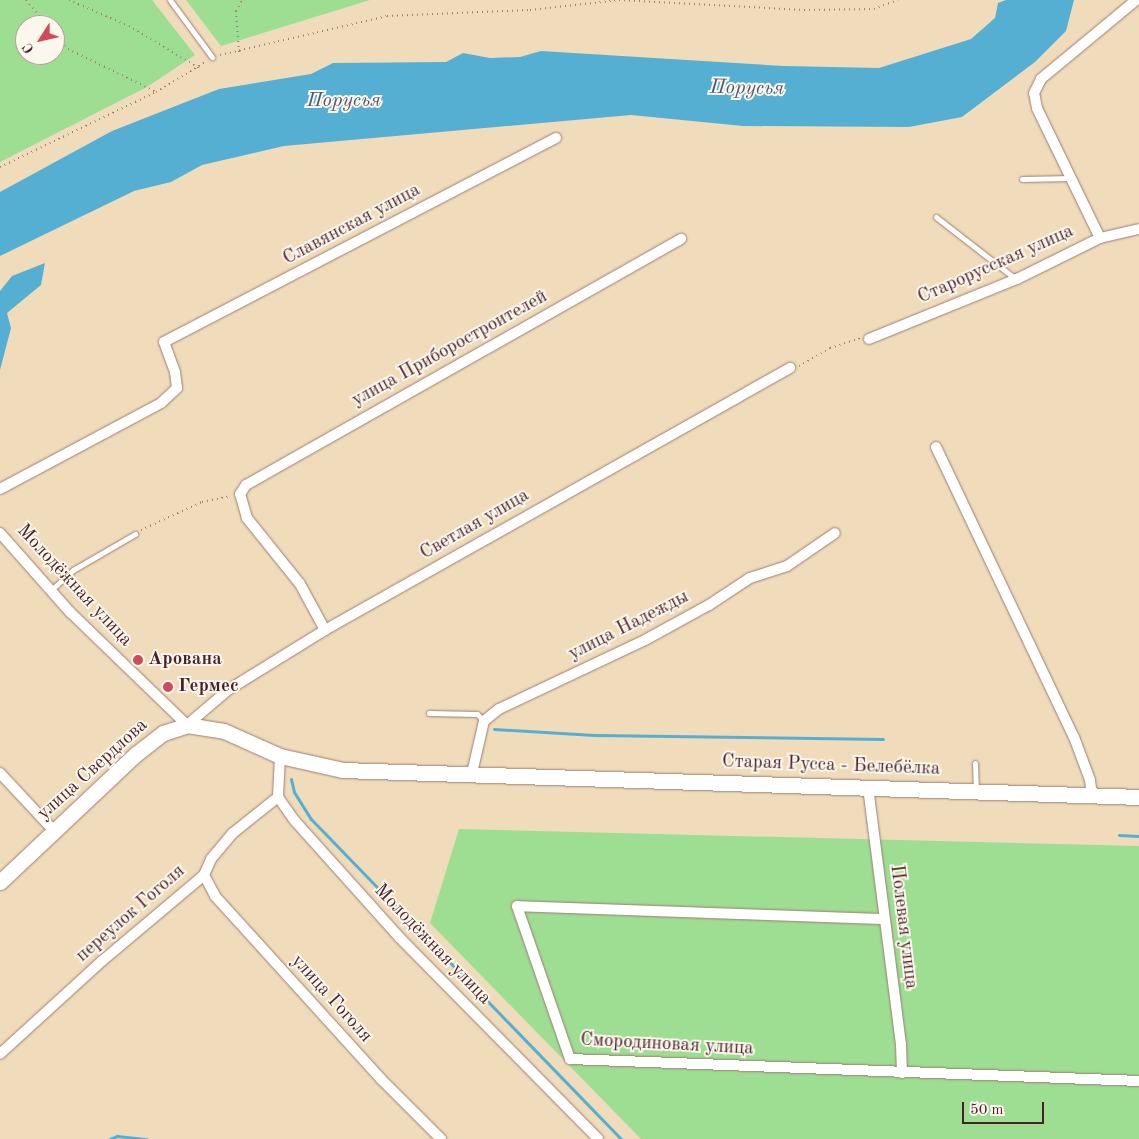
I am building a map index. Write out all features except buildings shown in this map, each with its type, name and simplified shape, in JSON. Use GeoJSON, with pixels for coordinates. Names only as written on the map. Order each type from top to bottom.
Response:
{"type":"FeatureCollection","features":[{"type":"Feature","properties":{"kind":"street"},"geometry":{"type":"LineString","coordinates":[[1100,238],[1037,108],[1034,93],[1041,79],[1136,0]]}},
{"type":"Feature","properties":{"kind":"street","name":"Славянская улица"},"geometry":{"type":"LineString","coordinates":[[0,489],[161,403],[177,388],[175,372],[164,342],[556,138]]}},
{"type":"Feature","properties":{"kind":"street","name":"Старорусская улица"},"geometry":{"type":"LineString","coordinates":[[869,338],[1017,279],[1100,238],[1139,229]]}},
{"type":"Feature","properties":{"kind":"street","name":"улица Приборостроителей"},"geometry":{"type":"LineString","coordinates":[[240,494],[246,485],[275,468],[682,239]]}},
{"type":"Feature","properties":{"kind":"street","name":"Светлая улица"},"geometry":{"type":"LineString","coordinates":[[187,725],[228,690],[325,630],[790,368]]}},
{"type":"Feature","properties":{"kind":"street"},"geometry":{"type":"LineString","coordinates":[[936,447],[1074,737],[1090,780],[1092,796]]}},
{"type":"Feature","properties":{"kind":"street"},"geometry":{"type":"LineString","coordinates":[[240,494],[247,518],[300,584],[325,630]]}},
{"type":"Feature","properties":{"kind":"street","name":"Молодёжная улица"},"geometry":{"type":"LineString","coordinates":[[0,533],[50,590],[187,725]]}},
{"type":"Feature","properties":{"kind":"street","name":"улица Надежды"},"geometry":{"type":"LineString","coordinates":[[484,720],[499,709],[645,640],[710,605],[750,578],[787,566],[835,533]]}},
{"type":"Feature","properties":{"kind":"street"},"geometry":{"type":"LineString","coordinates":[[187,725],[224,731],[280,756],[343,770],[472,773],[484,720]]}},
{"type":"Feature","properties":{"kind":"street","name":"улица Свердлова"},"geometry":{"type":"LineString","coordinates":[[0,882],[156,738],[187,725]]}},
{"type":"Feature","properties":{"kind":"street"},"geometry":{"type":"LineString","coordinates":[[278,797],[280,756]]}},
{"type":"Feature","properties":{"kind":"street"},"geometry":{"type":"LineString","coordinates":[[0,773],[54,831]]}},
{"type":"Feature","properties":{"kind":"street","name":"Старая Русса - Белебёлка"},"geometry":{"type":"LineString","coordinates":[[472,773],[1139,798]]}},
{"type":"Feature","properties":{"kind":"street","name":"Полевая улица"},"geometry":{"type":"LineString","coordinates":[[868,787],[883,920],[901,1044],[902,1073]]}},
{"type":"Feature","properties":{"kind":"street","name":"Молодёжная улица"},"geometry":{"type":"LineString","coordinates":[[278,797],[344,879],[598,1139]]}},
{"type":"Feature","properties":{"kind":"street","name":"переулок Гоголя"},"geometry":{"type":"LineString","coordinates":[[0,1054],[102,960],[204,875],[211,859],[233,833],[278,797]]}},
{"type":"Feature","properties":{"kind":"street","name":"улица Гоголя"},"geometry":{"type":"LineString","coordinates":[[204,875],[215,896],[381,1079],[441,1139]]}},
{"type":"Feature","properties":{"kind":"street","name":"Смородиновая улица"},"geometry":{"type":"LineString","coordinates":[[883,920],[517,906],[570,1059],[1139,1081]]}},
{"type":"Feature","properties":{"kind":"lane"},"geometry":{"type":"LineString","coordinates":[[170,0],[212,57]]}},
{"type":"Feature","properties":{"kind":"lane"},"geometry":{"type":"LineString","coordinates":[[1022,179],[1072,178]]}},
{"type":"Feature","properties":{"kind":"lane"},"geometry":{"type":"LineString","coordinates":[[936,217],[1017,279]]}},
{"type":"Feature","properties":{"kind":"lane"},"geometry":{"type":"LineString","coordinates":[[50,590],[73,570],[136,534]]}},
{"type":"Feature","properties":{"kind":"lane"},"geometry":{"type":"LineString","coordinates":[[429,713],[477,714],[484,720]]}},
{"type":"Feature","properties":{"kind":"lane"},"geometry":{"type":"LineString","coordinates":[[975,763],[976,791]]}},
{"type":"Feature","properties":{"kind":"path"},"geometry":{"type":"LineString","coordinates":[[26,0],[39,15]]}},
{"type":"Feature","properties":{"kind":"path"},"geometry":{"type":"LineString","coordinates":[[69,0],[129,26],[199,68]]}},
{"type":"Feature","properties":{"kind":"path"},"geometry":{"type":"LineString","coordinates":[[78,5],[79,0]]}},
{"type":"Feature","properties":{"kind":"path"},"geometry":{"type":"LineString","coordinates":[[239,52],[236,11],[242,0]]}},
{"type":"Feature","properties":{"kind":"path"},"geometry":{"type":"LineString","coordinates":[[0,167],[156,92],[199,68],[212,57],[387,16],[530,10],[620,0],[814,10],[874,9],[898,0]]}},
{"type":"Feature","properties":{"kind":"path"},"geometry":{"type":"LineString","coordinates":[[65,46],[68,49],[156,92]]}},
{"type":"Feature","properties":{"kind":"path"},"geometry":{"type":"LineString","coordinates":[[806,363],[830,348],[857,338],[869,338]]}},
{"type":"Feature","properties":{"kind":"path"},"geometry":{"type":"LineString","coordinates":[[136,534],[151,523],[202,502],[240,494]]}},
{"type":"Feature","properties":{"kind":"green space"},"geometry":{"type":"Polygon","coordinates":[[[0,0],[152,0],[195,55],[147,87],[0,162],[0,0]]]}},
{"type":"Feature","properties":{"kind":"green space"},"geometry":{"type":"Polygon","coordinates":[[[186,0],[370,0],[221,46],[186,0]]]}},
{"type":"Feature","properties":{"kind":"green space"},"geometry":{"type":"Polygon","coordinates":[[[459,829],[1139,846],[1139,1139],[641,1139],[430,923],[459,829]]]}},
{"type":"Feature","properties":{"kind":"water","name":"Порусья"},"geometry":{"type":"Polygon","coordinates":[[[1006,0],[1074,0],[1066,31],[1035,62],[962,117],[909,127],[743,126],[631,115],[284,146],[202,165],[171,182],[134,191],[0,256],[0,192],[112,131],[219,89],[311,74],[333,63],[446,62],[463,53],[490,58],[520,57],[541,51],[784,66],[879,68],[971,39],[995,18],[998,3],[1006,0]]]}},
{"type":"Feature","properties":{"kind":"water"},"geometry":{"type":"Polygon","coordinates":[[[45,263],[41,285],[7,313],[11,328],[0,370],[0,291],[12,276],[45,263]]]}},
{"type":"Feature","properties":{"kind":"waterway"},"geometry":{"type":"LineString","coordinates":[[494,729],[594,735],[883,739]]}},
{"type":"Feature","properties":{"kind":"waterway"},"geometry":{"type":"LineString","coordinates":[[291,779],[294,792],[311,819],[621,1139]]}},
{"type":"Feature","properties":{"kind":"waterway"},"geometry":{"type":"LineString","coordinates":[[1119,835],[1139,836]]}},
{"type":"Feature","properties":{"kind":"waterway"},"geometry":{"type":"LineString","coordinates":[[110,1139],[117,1136],[147,1139]]}},
{"type":"Feature","properties":{"kind":"place","name":"Арована"},"geometry":{"type":"Point","coordinates":[138,660]}},
{"type":"Feature","properties":{"kind":"place","name":"Гермес"},"geometry":{"type":"Point","coordinates":[168,687]}}]}
